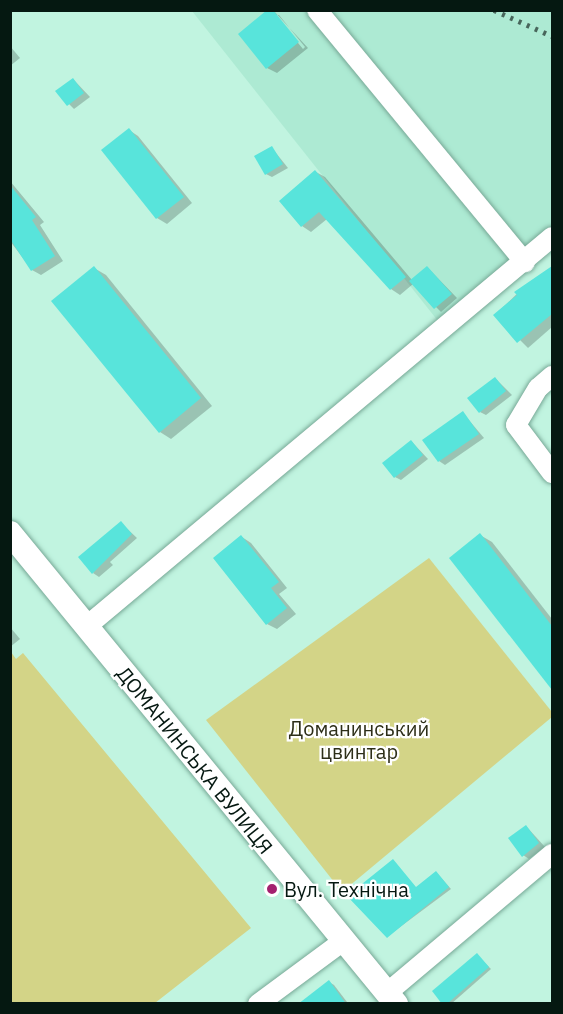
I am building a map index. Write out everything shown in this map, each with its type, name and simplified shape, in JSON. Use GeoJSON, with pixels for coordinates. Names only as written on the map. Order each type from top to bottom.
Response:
{"type":"FeatureCollection","features":[{"type":"Feature","properties":{"kind":"main road","name":"ДОМАНИНСЬКА ВУЛИЦЯ"},"geometry":{"type":"LineString","coordinates":[[10,533],[392,998]]}},
{"type":"Feature","properties":{"kind":"street"},"geometry":{"type":"LineString","coordinates":[[317,10],[525,262]]}},
{"type":"Feature","properties":{"kind":"street"},"geometry":{"type":"LineString","coordinates":[[87,626],[525,262],[552,237]]}},
{"type":"Feature","properties":{"kind":"street"},"geometry":{"type":"LineString","coordinates":[[552,376],[538,388],[516,424],[552,473]]}},
{"type":"Feature","properties":{"kind":"street"},"geometry":{"type":"LineString","coordinates":[[392,998],[552,854]]}},
{"type":"Feature","properties":{"kind":"street"},"geometry":{"type":"LineString","coordinates":[[258,1004],[343,941]]}},
{"type":"Feature","properties":{"kind":"shaded area"},"geometry":{"type":"Polygon","coordinates":[[[192,11],[552,11],[552,228],[438,321],[192,11]]]}},
{"type":"Feature","properties":{"kind":"green space","name":"Доманинський цвинтар"},"geometry":{"type":"Polygon","coordinates":[[[429,558],[552,712],[552,717],[342,892],[206,720],[429,558]]]}},
{"type":"Feature","properties":{"kind":"green space"},"geometry":{"type":"Polygon","coordinates":[[[11,652],[16,659],[23,653],[251,928],[155,1003],[11,1003],[11,652]]]}},
{"type":"Feature","properties":{"kind":"building"},"geometry":{"type":"Polygon","coordinates":[[[267,10],[273,10],[299,42],[266,69],[238,34],[267,10]]]}},
{"type":"Feature","properties":{"kind":"building"},"geometry":{"type":"Polygon","coordinates":[[[73,78],[84,93],[67,106],[55,91],[73,78]]]}},
{"type":"Feature","properties":{"kind":"building"},"geometry":{"type":"Polygon","coordinates":[[[129,128],[184,197],[156,219],[101,150],[129,128]]]}},
{"type":"Feature","properties":{"kind":"building"},"geometry":{"type":"Polygon","coordinates":[[[272,146],[283,164],[265,175],[254,156],[272,146]]]}},
{"type":"Feature","properties":{"kind":"building"},"geometry":{"type":"Polygon","coordinates":[[[315,170],[406,277],[390,290],[319,212],[301,227],[279,201],[315,170]]]}},
{"type":"Feature","properties":{"kind":"building"},"geometry":{"type":"Polygon","coordinates":[[[10,185],[36,217],[32,220],[55,256],[31,271],[10,239],[10,185]]]}},
{"type":"Feature","properties":{"kind":"building"},"geometry":{"type":"Polygon","coordinates":[[[94,266],[201,398],[159,433],[51,301],[94,266]]]}},
{"type":"Feature","properties":{"kind":"building"},"geometry":{"type":"Polygon","coordinates":[[[427,266],[452,294],[434,309],[409,281],[427,266]]]}},
{"type":"Feature","properties":{"kind":"building"},"geometry":{"type":"Polygon","coordinates":[[[552,266],[552,314],[517,343],[493,315],[517,295],[514,292],[552,266]]]}},
{"type":"Feature","properties":{"kind":"building"},"geometry":{"type":"Polygon","coordinates":[[[495,377],[506,391],[479,413],[467,398],[495,377]]]}},
{"type":"Feature","properties":{"kind":"building"},"geometry":{"type":"Polygon","coordinates":[[[463,411],[479,434],[438,462],[422,440],[463,411]]]}},
{"type":"Feature","properties":{"kind":"building"},"geometry":{"type":"Polygon","coordinates":[[[411,440],[423,455],[394,478],[382,463],[411,440]]]}},
{"type":"Feature","properties":{"kind":"building"},"geometry":{"type":"Polygon","coordinates":[[[121,521],[132,534],[92,574],[78,557],[121,521]]]}},
{"type":"Feature","properties":{"kind":"building"},"geometry":{"type":"Polygon","coordinates":[[[480,533],[552,626],[552,690],[449,558],[480,533]]]}},
{"type":"Feature","properties":{"kind":"building"},"geometry":{"type":"Polygon","coordinates":[[[241,535],[279,582],[271,588],[287,608],[266,625],[213,558],[241,535]]]}},
{"type":"Feature","properties":{"kind":"building"},"geometry":{"type":"Polygon","coordinates":[[[526,825],[539,843],[522,857],[508,838],[526,825]]]}},
{"type":"Feature","properties":{"kind":"building"},"geometry":{"type":"Polygon","coordinates":[[[393,859],[416,887],[436,871],[449,887],[387,938],[347,896],[393,859]]]}},
{"type":"Feature","properties":{"kind":"building"},"geometry":{"type":"Polygon","coordinates":[[[477,953],[489,967],[447,1004],[442,1004],[432,991],[477,953]]]}},
{"type":"Feature","properties":{"kind":"building"},"geometry":{"type":"Polygon","coordinates":[[[329,980],[346,1004],[298,1004],[329,980]]]}},
{"type":"Feature","properties":{"kind":"railway"},"geometry":{"type":"LineString","coordinates":[[494,10],[552,36]]}},
{"type":"Feature","properties":{"kind":"place","name":"Вул. Технічна"},"geometry":{"type":"Point","coordinates":[272,889]}}]}
